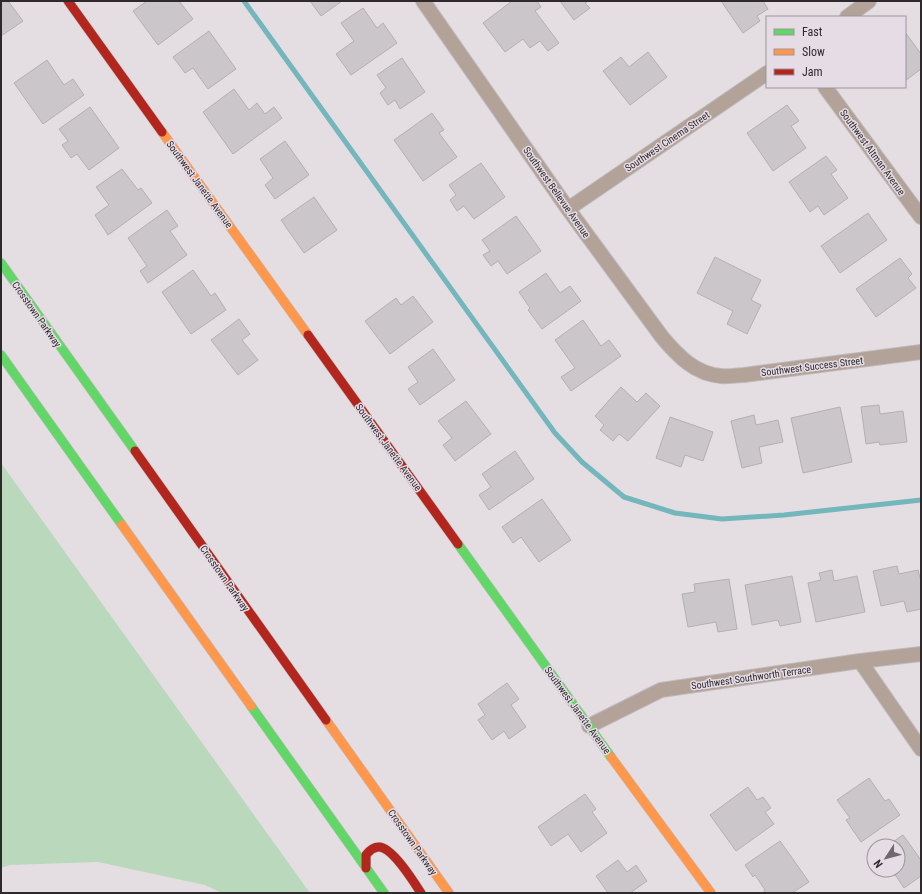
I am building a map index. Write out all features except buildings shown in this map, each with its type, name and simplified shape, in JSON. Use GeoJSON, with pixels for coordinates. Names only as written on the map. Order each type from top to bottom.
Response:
{"type":"FeatureCollection","features":[{"type":"Feature","properties":{"kind":"main road","name":"Southwest Janette Avenue"},"geometry":{"type":"LineString","coordinates":[[68,1],[589,726],[711,893]]}},
{"type":"Feature","properties":{"kind":"main road","name":"Crosstown Parkway"},"geometry":{"type":"LineString","coordinates":[[1,263],[449,893]]}},
{"type":"Feature","properties":{"kind":"main road"},"geometry":{"type":"LineString","coordinates":[[1,355],[384,893]]}},
{"type":"Feature","properties":{"kind":"main road"},"geometry":{"type":"LineString","coordinates":[[366,868],[366,855],[371,849],[377,846],[383,847],[398,861],[421,893]]}},
{"type":"Feature","properties":{"kind":"street"},"geometry":{"type":"LineString","coordinates":[[848,16],[869,1]]}},
{"type":"Feature","properties":{"kind":"street","name":"Southwest Bellevue Avenue"},"geometry":{"type":"LineString","coordinates":[[427,2],[568,208],[662,338],[687,364],[703,371]]}},
{"type":"Feature","properties":{"kind":"street","name":"Southwest Cinema Street"},"geometry":{"type":"LineString","coordinates":[[568,208],[766,74]]}},
{"type":"Feature","properties":{"kind":"street","name":"Southwest Altman Avenue"},"geometry":{"type":"LineString","coordinates":[[827,88],[921,217]]}},
{"type":"Feature","properties":{"kind":"street","name":"Southwest Success Street"},"geometry":{"type":"LineString","coordinates":[[703,371],[721,376],[744,375],[921,352]]}},
{"type":"Feature","properties":{"kind":"street","name":"Southwest Southworth Terrace"},"geometry":{"type":"LineString","coordinates":[[589,726],[662,690],[860,661],[921,654]]}},
{"type":"Feature","properties":{"kind":"street"},"geometry":{"type":"LineString","coordinates":[[860,661],[921,749]]}},
{"type":"Feature","properties":{"kind":"green space"},"geometry":{"type":"Polygon","coordinates":[[[1,463],[310,893],[222,893],[205,885],[98,862],[10,865],[1,868],[1,463]]]}},
{"type":"Feature","properties":{"kind":"waterway"},"geometry":{"type":"LineString","coordinates":[[244,1],[555,433],[582,462],[624,497],[675,513],[722,519],[784,515],[921,500]]}},
{"type":"Feature","properties":{"kind":"traffic: fast"},"geometry":{"type":"LineString","coordinates":[[1,263],[135,451]]}},
{"type":"Feature","properties":{"kind":"traffic: fast"},"geometry":{"type":"LineString","coordinates":[[1,355],[122,525]]}},
{"type":"Feature","properties":{"kind":"traffic: fast"},"geometry":{"type":"LineString","coordinates":[[458,544],[611,757]]}},
{"type":"Feature","properties":{"kind":"traffic: fast"},"geometry":{"type":"LineString","coordinates":[[251,706],[384,893]]}},
{"type":"Feature","properties":{"kind":"traffic: slow"},"geometry":{"type":"LineString","coordinates":[[162,132],[308,335]]}},
{"type":"Feature","properties":{"kind":"traffic: slow"},"geometry":{"type":"LineString","coordinates":[[122,525],[251,706]]}},
{"type":"Feature","properties":{"kind":"traffic: slow"},"geometry":{"type":"LineString","coordinates":[[326,720],[449,893]]}},
{"type":"Feature","properties":{"kind":"traffic: slow"},"geometry":{"type":"LineString","coordinates":[[611,757],[711,893]]}},
{"type":"Feature","properties":{"kind":"traffic: jam"},"geometry":{"type":"LineString","coordinates":[[68,1],[162,132]]}},
{"type":"Feature","properties":{"kind":"traffic: jam"},"geometry":{"type":"LineString","coordinates":[[308,335],[458,544]]}},
{"type":"Feature","properties":{"kind":"traffic: jam"},"geometry":{"type":"LineString","coordinates":[[135,451],[326,720]]}},
{"type":"Feature","properties":{"kind":"traffic: jam"},"geometry":{"type":"LineString","coordinates":[[366,868],[366,855],[368,852],[377,847],[384,849],[390,853],[402,866],[421,893]]}}]}
